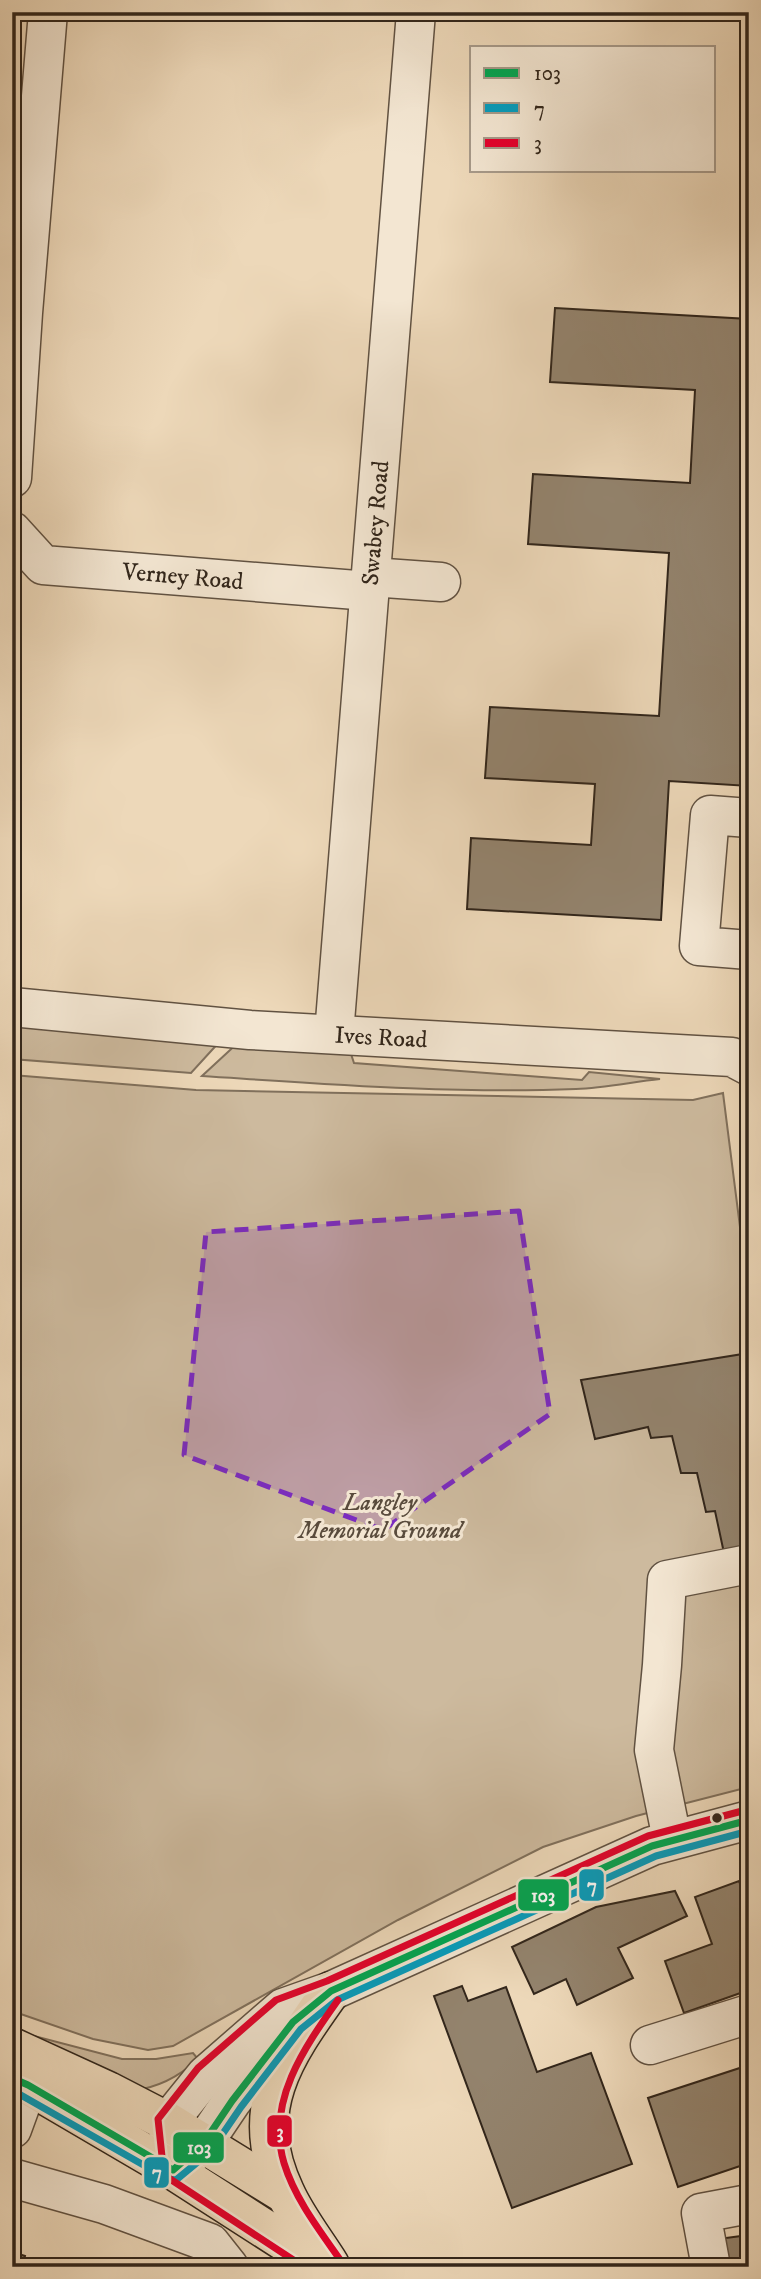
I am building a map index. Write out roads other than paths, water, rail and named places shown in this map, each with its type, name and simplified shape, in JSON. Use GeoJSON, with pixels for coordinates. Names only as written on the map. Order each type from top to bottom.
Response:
{"type":"FeatureCollection","features":[{"type":"Feature","properties":{"kind":"main road"},"geometry":{"type":"LineString","coordinates":[[331,1991],[297,2039],[280,2071],[269,2108],[268,2128],[275,2169],[285,2194],[332,2267]]}},
{"type":"Feature","properties":{"kind":"main road"},"geometry":{"type":"LineString","coordinates":[[12,2047],[168,2122],[285,2194]]}},
{"type":"Feature","properties":{"kind":"main road"},"geometry":{"type":"LineString","coordinates":[[20,2081],[173,2170],[324,2267]]}},
{"type":"Feature","properties":{"kind":"street"},"geometry":{"type":"LineString","coordinates":[[12,478],[48,12]]}},
{"type":"Feature","properties":{"kind":"street","name":"Swabey Road"},"geometry":{"type":"LineString","coordinates":[[334,1034],[416,12]]}},
{"type":"Feature","properties":{"kind":"street","name":"Verney Road"},"geometry":{"type":"LineString","coordinates":[[12,531],[43,565],[370,584],[440,582]]}},
{"type":"Feature","properties":{"kind":"street"},"geometry":{"type":"LineString","coordinates":[[749,818],[710,815],[699,946],[749,950]]}},
{"type":"Feature","properties":{"kind":"street","name":"Ives Road"},"geometry":{"type":"LineString","coordinates":[[12,1007],[250,1030],[732,1057],[749,1066]]}},
{"type":"Feature","properties":{"kind":"street"},"geometry":{"type":"LineString","coordinates":[[672,1839],[654,1750],[667,1580],[749,1563]]}},
{"type":"Feature","properties":{"kind":"street"},"geometry":{"type":"LineString","coordinates":[[173,2170],[168,2122],[206,2076],[283,2008],[331,1991],[672,1839],[749,1820]]}},
{"type":"Feature","properties":{"kind":"street"},"geometry":{"type":"LineString","coordinates":[[173,2170],[203,2144],[232,2101],[293,2022],[331,1991]]}},
{"type":"Feature","properties":{"kind":"street"},"geometry":{"type":"LineString","coordinates":[[650,2045],[749,2014]]}},
{"type":"Feature","properties":{"kind":"street"},"geometry":{"type":"LineString","coordinates":[[12,2129],[20,2081]]}},
{"type":"Feature","properties":{"kind":"street"},"geometry":{"type":"LineString","coordinates":[[12,2178],[104,2204],[211,2243],[229,2267]]}},
{"type":"Feature","properties":{"kind":"street"},"geometry":{"type":"LineString","coordinates":[[710,2267],[701,2213],[749,2204]]}},
{"type":"Feature","properties":{"kind":"park label","name":"Langley Memorial Ground"},"geometry":{"type":"Point","coordinates":[380,1516]}}]}
